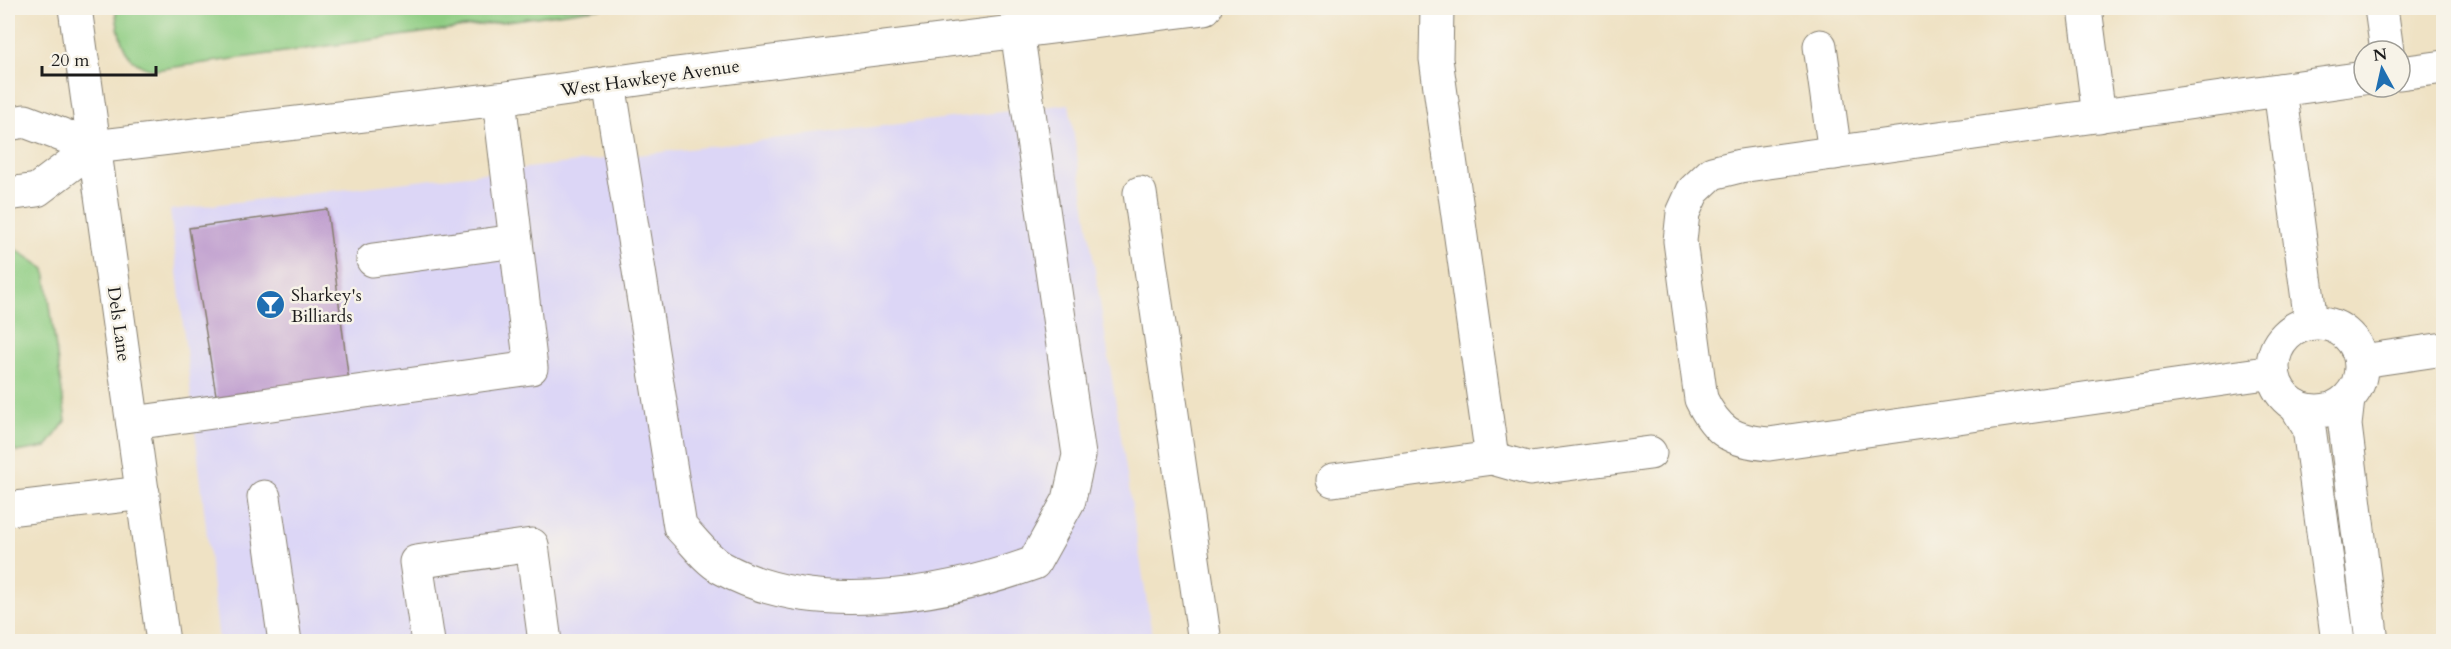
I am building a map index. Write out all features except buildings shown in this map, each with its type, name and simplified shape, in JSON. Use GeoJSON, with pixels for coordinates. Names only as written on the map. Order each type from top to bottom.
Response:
{"type":"FeatureCollection","features":[{"type":"Feature","properties":{"kind":"street","name":"Dels Lane"},"geometry":{"type":"LineString","coordinates":[[75,8],[162,642]]}},
{"type":"Feature","properties":{"kind":"street","name":"West Hawkeye Avenue"},"geometry":{"type":"LineString","coordinates":[[8,124],[26,121],[94,147],[499,99],[1204,8]]}},
{"type":"Feature","properties":{"kind":"street"},"geometry":{"type":"LineString","coordinates":[[1437,8],[1436,59],[1492,458]]}},
{"type":"Feature","properties":{"kind":"street"},"geometry":{"type":"LineString","coordinates":[[2085,8],[2099,116]]}},
{"type":"Feature","properties":{"kind":"street"},"geometry":{"type":"LineString","coordinates":[[2381,8],[2385,39]]}},
{"type":"Feature","properties":{"kind":"street"},"geometry":{"type":"LineString","coordinates":[[609,83],[680,527],[721,568],[788,594],[885,597],[990,579],[1034,563],[1069,500],[1072,488],[1079,454],[1017,31]]}},
{"type":"Feature","properties":{"kind":"street"},"geometry":{"type":"LineString","coordinates":[[1820,46],[1835,153]]}},
{"type":"Feature","properties":{"kind":"street"},"geometry":{"type":"LineString","coordinates":[[2412,71],[2444,67]]}},
{"type":"Feature","properties":{"kind":"street"},"geometry":{"type":"LineString","coordinates":[[2273,372],[1769,444],[1747,442],[1727,434],[1711,420],[1701,399],[1680,241],[1683,213],[1693,190],[1712,172],[2352,80]]}},
{"type":"Feature","properties":{"kind":"street"},"geometry":{"type":"LineString","coordinates":[[2280,90],[2311,322]]}},
{"type":"Feature","properties":{"kind":"street"},"geometry":{"type":"LineString","coordinates":[[133,423],[531,368],[499,99]]}},
{"type":"Feature","properties":{"kind":"street"},"geometry":{"type":"LineString","coordinates":[[8,194],[37,190],[94,147]]}},
{"type":"Feature","properties":{"kind":"street"},"geometry":{"type":"LineString","coordinates":[[1140,193],[1205,642]]}},
{"type":"Feature","properties":{"kind":"street"},"geometry":{"type":"LineString","coordinates":[[373,260],[516,241]]}},
{"type":"Feature","properties":{"kind":"street"},"geometry":{"type":"LineString","coordinates":[[2348,399],[2323,411],[2309,411],[2296,406],[2284,397],[2277,386],[2273,372],[2278,345],[2298,326],[2311,322],[2326,323],[2338,328],[2350,336],[2358,347],[2362,361],[2362,375],[2348,399],[2344,425],[2372,642]]}},
{"type":"Feature","properties":{"kind":"street"},"geometry":{"type":"LineString","coordinates":[[2362,361],[2444,349]]}},
{"type":"Feature","properties":{"kind":"street"},"geometry":{"type":"LineString","coordinates":[[2296,406],[2309,428],[2338,642]]}},
{"type":"Feature","properties":{"kind":"street"},"geometry":{"type":"LineString","coordinates":[[1333,480],[1492,458],[1530,469],[1650,453]]}},
{"type":"Feature","properties":{"kind":"street"},"geometry":{"type":"LineString","coordinates":[[8,509],[142,493]]}},
{"type":"Feature","properties":{"kind":"street"},"geometry":{"type":"LineString","coordinates":[[264,497],[285,642]]}},
{"type":"Feature","properties":{"kind":"street"},"geometry":{"type":"LineString","coordinates":[[428,642],[416,562],[532,545],[545,642]]}},
{"type":"Feature","properties":{"kind":"shaded area"},"geometry":{"type":"Polygon","coordinates":[[[1069,104],[1153,641],[219,641],[170,210],[1069,104]]]}},
{"type":"Feature","properties":{"kind":"green space"},"geometry":{"type":"Polygon","coordinates":[[[115,8],[602,8],[154,70],[143,67],[128,55],[120,38],[115,8]]]}},
{"type":"Feature","properties":{"kind":"green space"},"geometry":{"type":"Polygon","coordinates":[[[8,244],[45,269],[66,421],[46,447],[17,452],[8,442],[8,244]]]}},
{"type":"Feature","properties":{"kind":"place","name":"Sharkey's Billiards"},"geometry":{"type":"Point","coordinates":[270,305]}}]}
